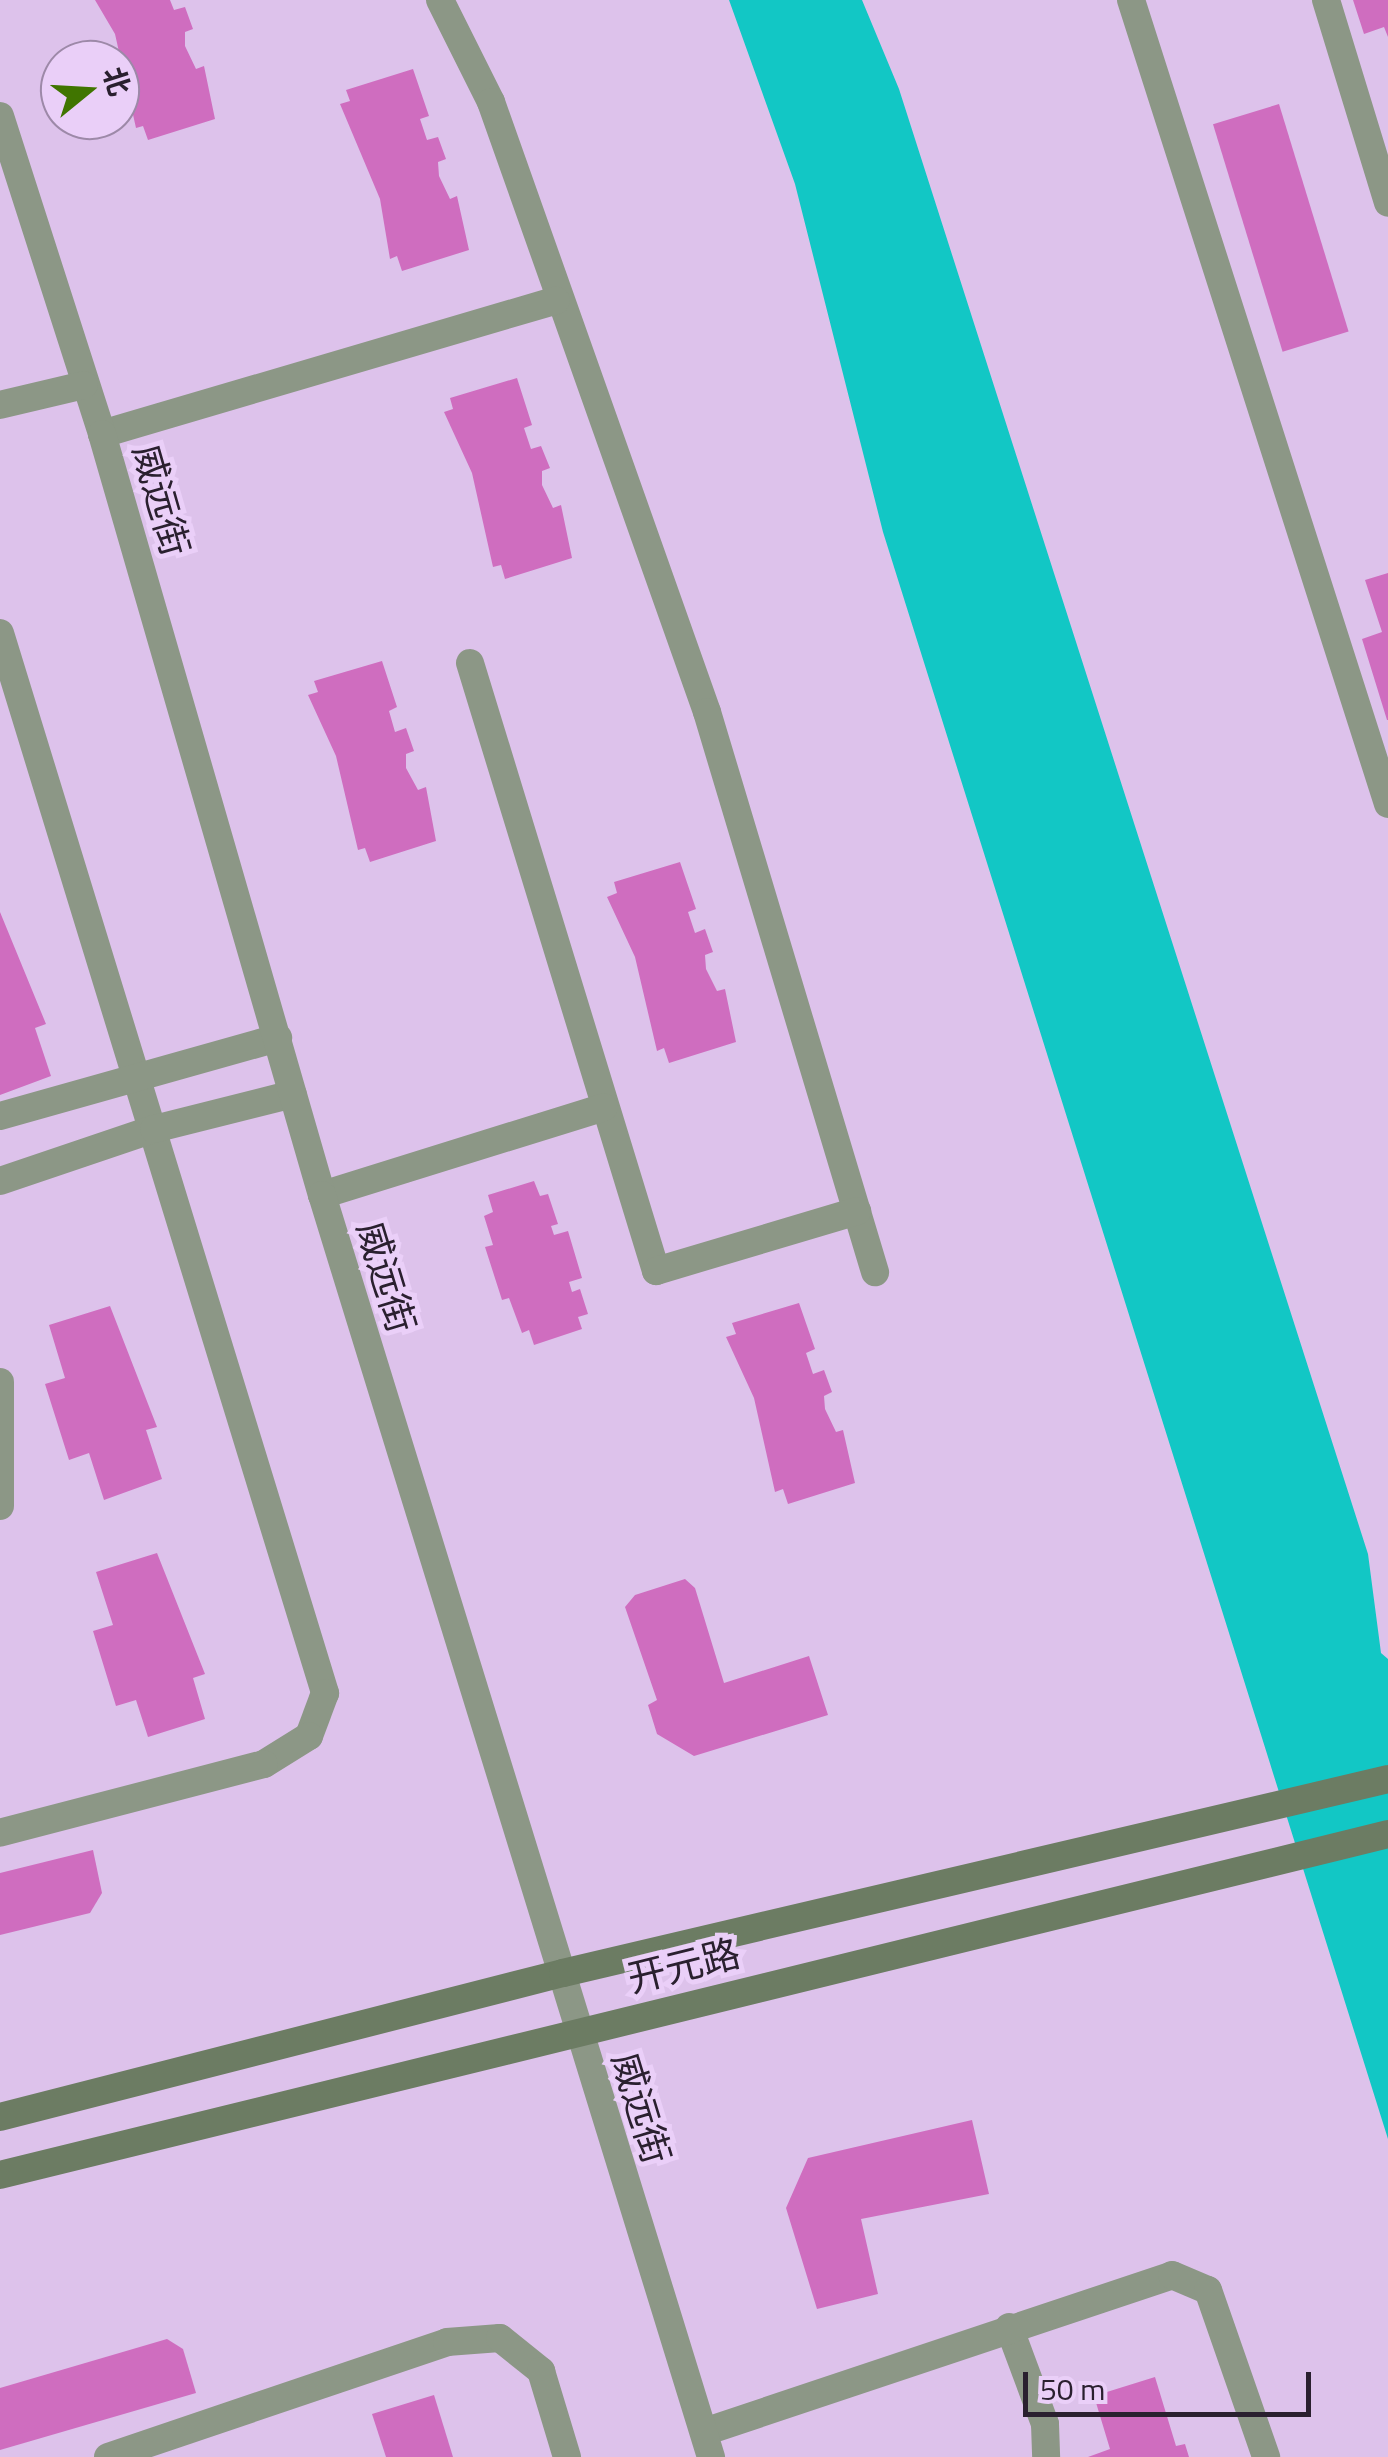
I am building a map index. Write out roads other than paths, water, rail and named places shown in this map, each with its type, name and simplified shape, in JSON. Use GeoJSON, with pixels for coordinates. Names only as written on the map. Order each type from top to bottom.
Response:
{"type":"FeatureCollection","features":[{"type":"Feature","properties":{"kind":"main road","name":"开元路"},"geometry":{"type":"LineString","coordinates":[[0,2117],[563,1973],[1388,1780]]}},
{"type":"Feature","properties":{"kind":"main road","name":"开元路"},"geometry":{"type":"LineString","coordinates":[[0,2175],[1269,1858],[1388,1834]]}},
{"type":"Feature","properties":{"kind":"street"},"geometry":{"type":"LineString","coordinates":[[440,0],[491,102],[556,300],[707,712],[876,1272]]}},
{"type":"Feature","properties":{"kind":"street"},"geometry":{"type":"LineString","coordinates":[[1132,0],[1388,804]]}},
{"type":"Feature","properties":{"kind":"street"},"geometry":{"type":"LineString","coordinates":[[1326,0],[1388,203]]}},
{"type":"Feature","properties":{"kind":"street","name":"威远街"},"geometry":{"type":"LineString","coordinates":[[0,116],[102,434],[322,1196],[708,2445]]}},
{"type":"Feature","properties":{"kind":"street"},"geometry":{"type":"LineString","coordinates":[[102,434],[556,300]]}},
{"type":"Feature","properties":{"kind":"street"},"geometry":{"type":"LineString","coordinates":[[0,405],[84,385]]}},
{"type":"Feature","properties":{"kind":"street"},"geometry":{"type":"LineString","coordinates":[[0,633],[325,1693],[309,1736],[264,1764],[0,1833]]}},
{"type":"Feature","properties":{"kind":"street"},"geometry":{"type":"LineString","coordinates":[[470,662],[656,1270],[857,1211]]}},
{"type":"Feature","properties":{"kind":"street"},"geometry":{"type":"LineString","coordinates":[[0,1116],[278,1038]]}},
{"type":"Feature","properties":{"kind":"street"},"geometry":{"type":"LineString","coordinates":[[0,1180],[154,1129],[293,1094]]}},
{"type":"Feature","properties":{"kind":"street"},"geometry":{"type":"LineString","coordinates":[[322,1196],[604,1107]]}},
{"type":"Feature","properties":{"kind":"street"},"geometry":{"type":"LineString","coordinates":[[0,1382],[0,1506]]}},
{"type":"Feature","properties":{"kind":"street"},"geometry":{"type":"LineString","coordinates":[[708,2445],[1009,2327],[1172,2275],[1208,2290],[1266,2457]]}},
{"type":"Feature","properties":{"kind":"street"},"geometry":{"type":"LineString","coordinates":[[1009,2327],[1045,2424],[1046,2457]]}},
{"type":"Feature","properties":{"kind":"street"},"geometry":{"type":"LineString","coordinates":[[124,2454],[448,2342],[500,2338],[541,2371],[567,2457]]}}]}
